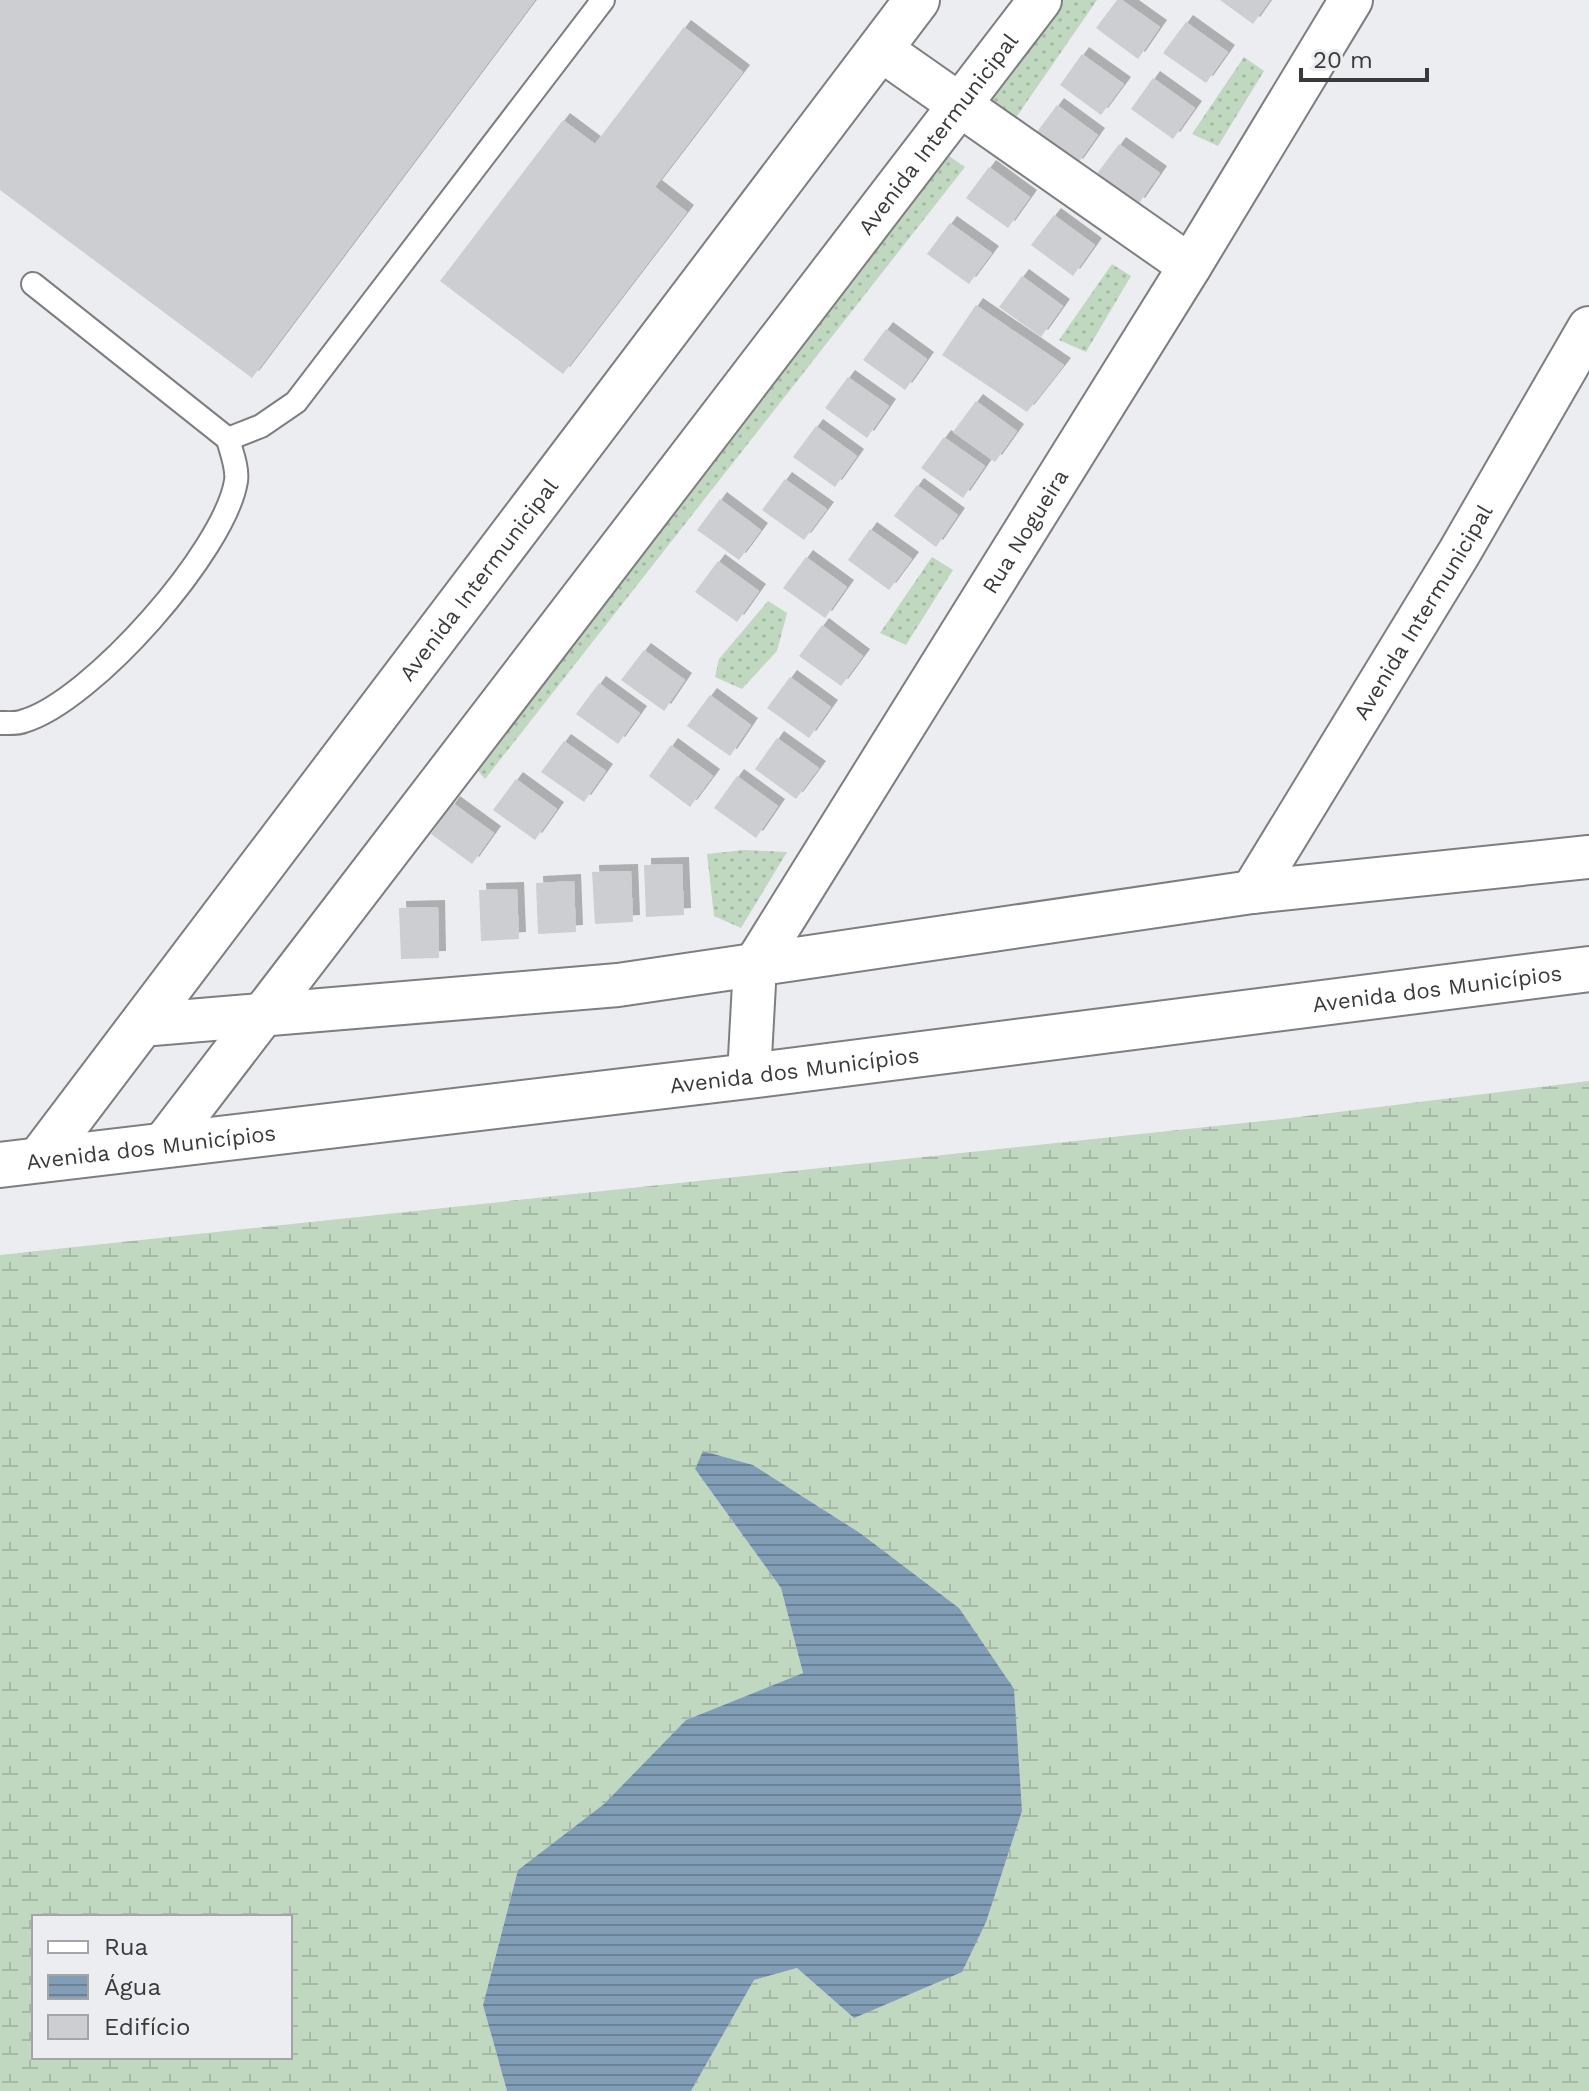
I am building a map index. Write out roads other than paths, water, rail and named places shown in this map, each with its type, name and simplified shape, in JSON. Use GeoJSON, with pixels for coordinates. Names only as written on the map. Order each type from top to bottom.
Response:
{"type":"FeatureCollection","features":[{"type":"Feature","properties":{"kind":"main road","name":"Avenida Intermunicipal"},"geometry":{"type":"LineString","coordinates":[[19,1162],[141,1025],[917,0]]}},
{"type":"Feature","properties":{"kind":"main road","name":"Avenida dos Municípios"},"geometry":{"type":"LineString","coordinates":[[19,1162],[749,1076],[1589,969]]}},
{"type":"Feature","properties":{"kind":"street","name":"Avenida Intermunicipal"},"geometry":{"type":"LineString","coordinates":[[163,1145],[1040,0]]}},
{"type":"Feature","properties":{"kind":"street","name":"Rua Nogueira"},"geometry":{"type":"LineString","coordinates":[[749,1076],[755,965],[1190,266],[1351,0]]}},
{"type":"Feature","properties":{"kind":"street"},"geometry":{"type":"LineString","coordinates":[[880,49],[1190,266]]}},
{"type":"Feature","properties":{"kind":"street","name":"Avenida Intermunicipal"},"geometry":{"type":"LineString","coordinates":[[1252,892],[1459,553],[1589,328]]}},
{"type":"Feature","properties":{"kind":"street"},"geometry":{"type":"LineString","coordinates":[[141,1025],[618,985],[1252,892],[1589,857]]}},
{"type":"Feature","properties":{"kind":"lane"},"geometry":{"type":"LineString","coordinates":[[228,439],[261,426],[296,402],[603,0]]}},
{"type":"Feature","properties":{"kind":"lane"},"geometry":{"type":"LineString","coordinates":[[0,723],[23,722],[61,703],[100,673],[148,625],[225,517],[237,478],[228,439],[33,284]]}},
{"type":"Feature","properties":{"kind":"water"},"geometry":{"type":"Polygon","coordinates":[[[703,1451],[753,1465],[860,1533],[959,1608],[1014,1689],[1022,1811],[986,1922],[962,1972],[854,2018],[797,1968],[754,1980],[691,2091],[507,2091],[483,2005],[518,1870],[604,1804],[686,1720],[803,1673],[781,1588],[695,1469],[703,1451]]]}}]}
